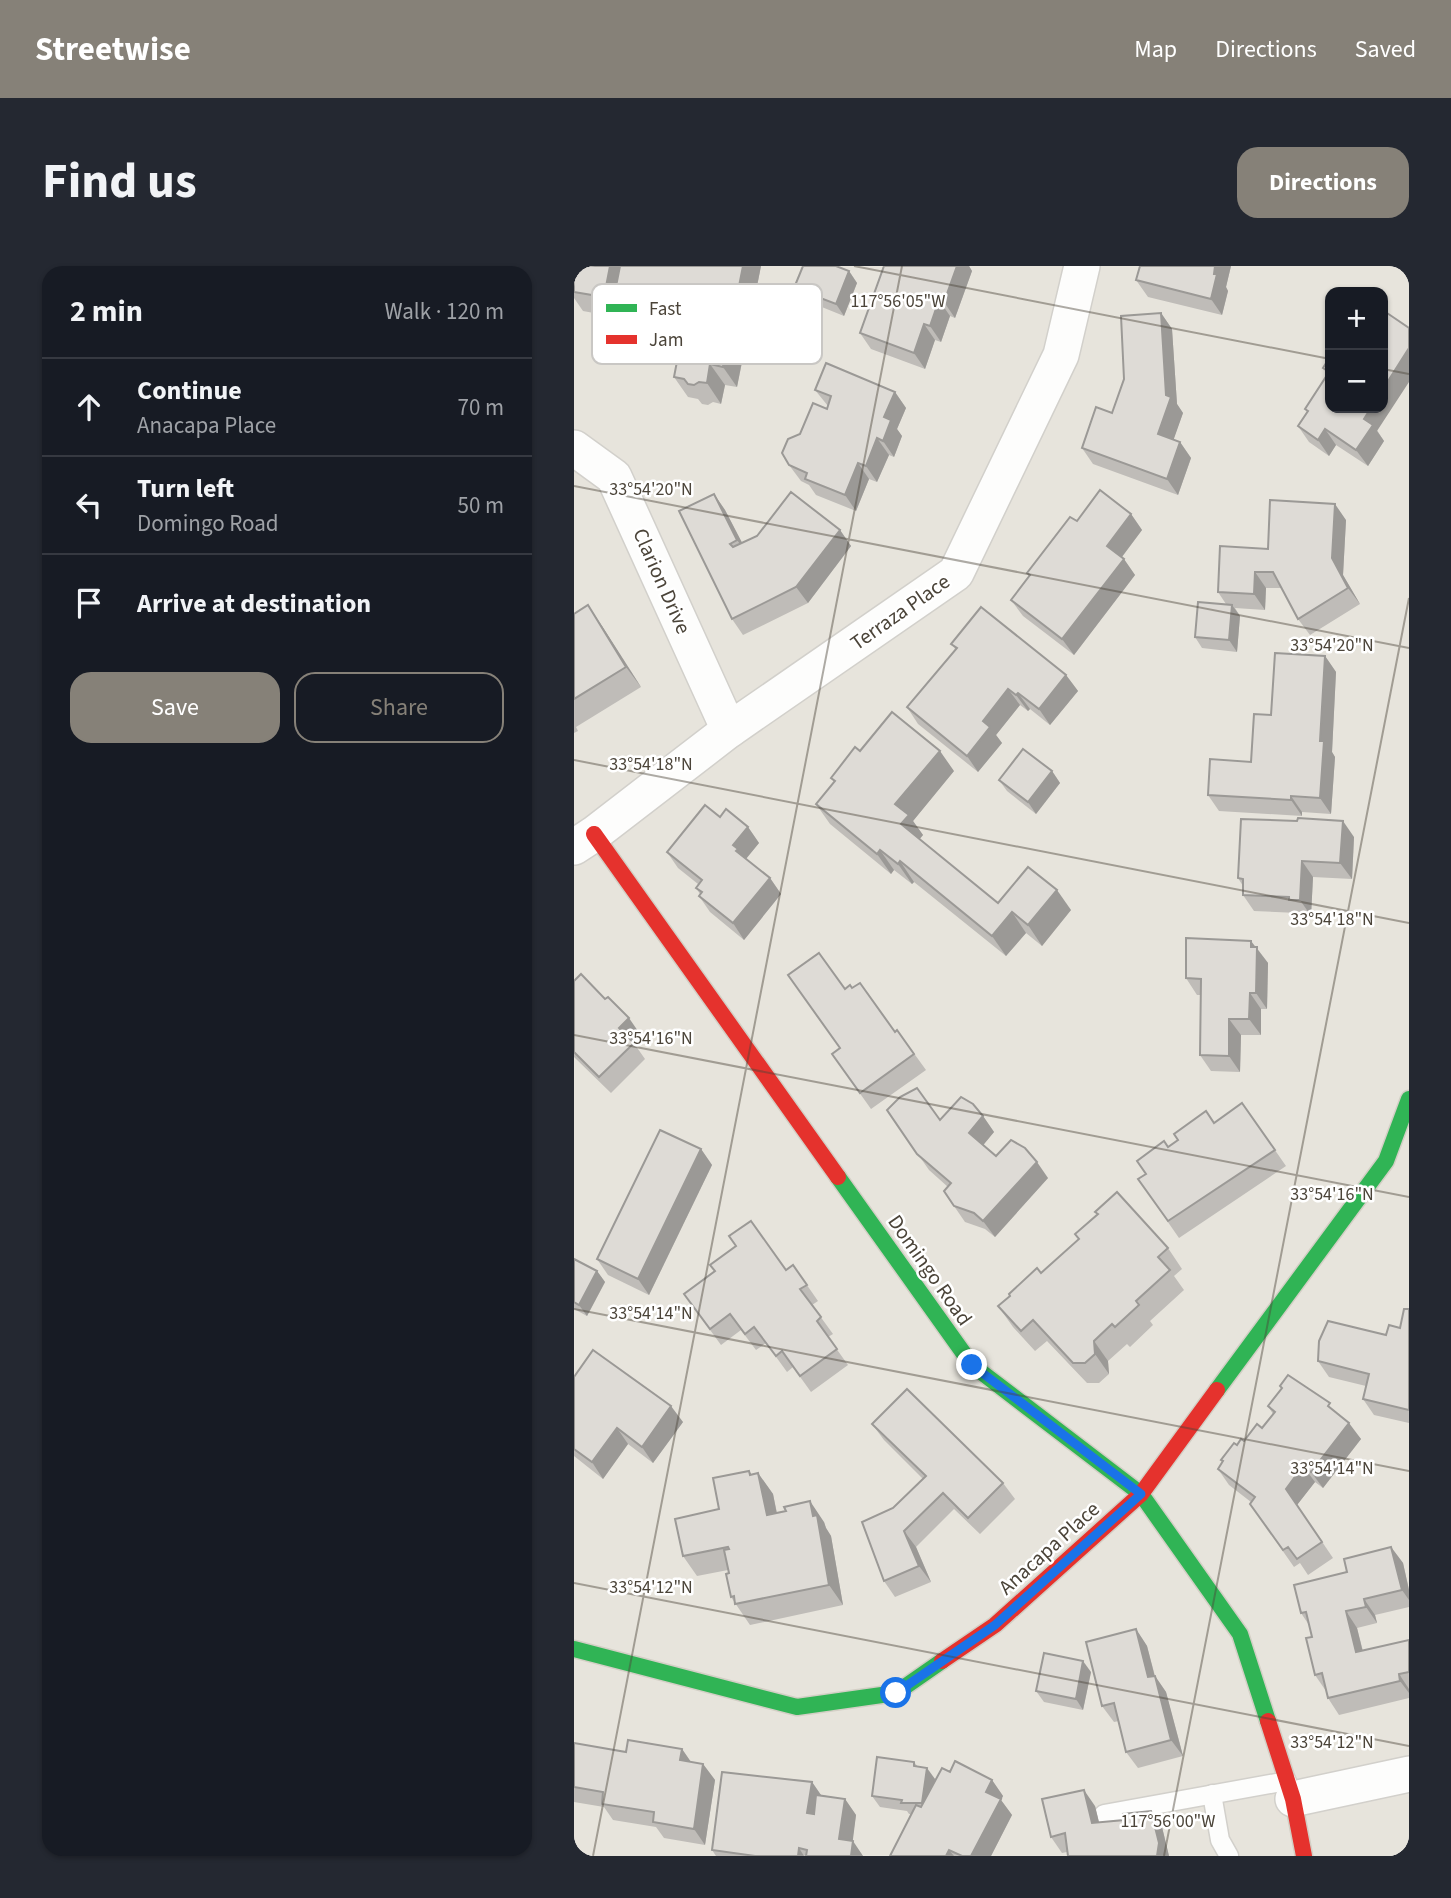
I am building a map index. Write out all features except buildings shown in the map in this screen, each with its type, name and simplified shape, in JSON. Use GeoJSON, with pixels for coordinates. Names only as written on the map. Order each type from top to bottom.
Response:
{"type":"FeatureCollection","features":[{"type":"Feature","properties":{"kind":"street","name":"Terraza Place"},"geometry":{"type":"LineString","coordinates":[[584,841],[730,730],[956,573],[1061,355],[1082,266]]}},
{"type":"Feature","properties":{"kind":"street","name":"Clarion Drive"},"geometry":{"type":"LineString","coordinates":[[574,448],[614,477],[730,730]]}},
{"type":"Feature","properties":{"kind":"street","name":"Domingo Road"},"geometry":{"type":"LineString","coordinates":[[584,841],[972,1365],[1141,1494],[1240,1634],[1290,1790],[1304,1856]]}},
{"type":"Feature","properties":{"kind":"street","name":"Anacapa Place"},"geometry":{"type":"LineString","coordinates":[[574,1649],[797,1707],[896,1693],[995,1625],[1141,1494],[1386,1161],[1409,1099]]}},
{"type":"Feature","properties":{"kind":"street"},"geometry":{"type":"LineString","coordinates":[[1290,1790],[1409,1774]]}},
{"type":"Feature","properties":{"kind":"lane"},"geometry":{"type":"LineString","coordinates":[[1104,1814],[1212,1794],[1290,1790]]}},
{"type":"Feature","properties":{"kind":"lane"},"geometry":{"type":"LineString","coordinates":[[1212,1794],[1220,1840],[1229,1856]]}},
{"type":"Feature","properties":{"kind":"shaded area"},"geometry":{"type":"Polygon","coordinates":[[[574,266],[1409,266],[1409,1856],[574,1856],[574,266]]]}},
{"type":"Feature","properties":{"kind":"traffic: fast"},"geometry":{"type":"LineString","coordinates":[[1217,1390],[1386,1161],[1409,1099]]}},
{"type":"Feature","properties":{"kind":"traffic: fast"},"geometry":{"type":"LineString","coordinates":[[838,1177],[972,1365],[1141,1494],[1240,1634],[1268,1721]]}},
{"type":"Feature","properties":{"kind":"traffic: fast"},"geometry":{"type":"LineString","coordinates":[[574,1649],[797,1707],[896,1693],[942,1661]]}},
{"type":"Feature","properties":{"kind":"traffic: jam"},"geometry":{"type":"LineString","coordinates":[[594,834],[838,1177]]}},
{"type":"Feature","properties":{"kind":"traffic: jam"},"geometry":{"type":"LineString","coordinates":[[942,1661],[995,1625],[1141,1494],[1217,1390]]}},
{"type":"Feature","properties":{"kind":"traffic: jam"},"geometry":{"type":"LineString","coordinates":[[1268,1721],[1293,1799],[1304,1856]]}},
{"type":"Feature","properties":{"kind":"route"},"geometry":{"type":"LineString","coordinates":[[896,1693],[995,1625],[1141,1494],[972,1365]]}}]}
